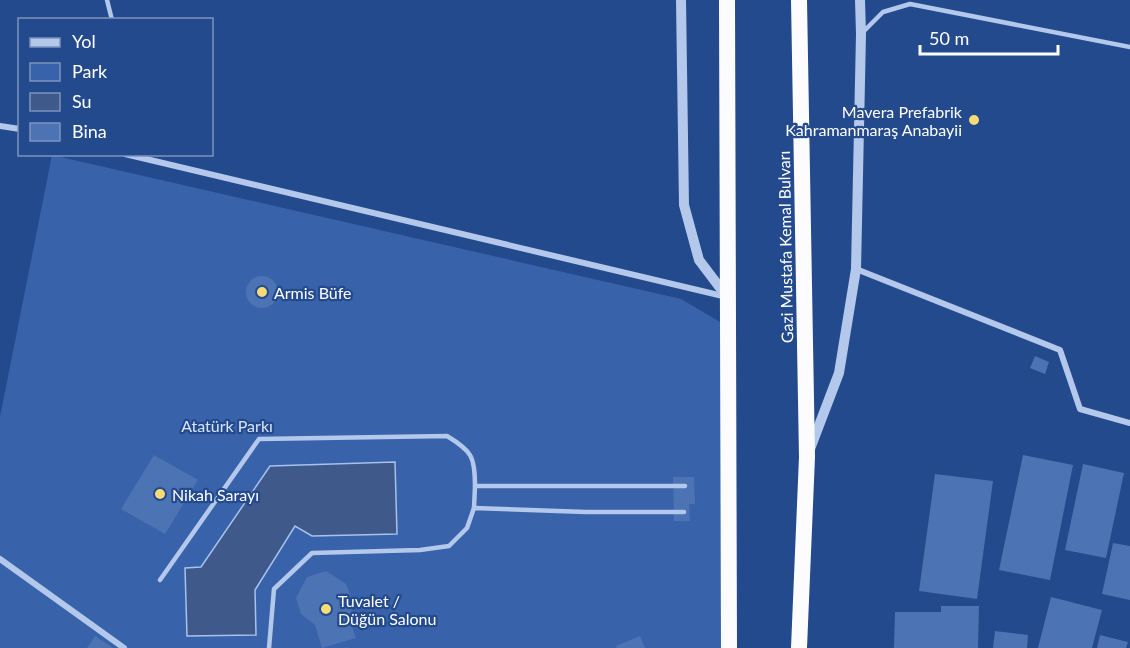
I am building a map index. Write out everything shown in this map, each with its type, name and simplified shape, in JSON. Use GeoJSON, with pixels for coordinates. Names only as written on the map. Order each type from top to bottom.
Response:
{"type":"FeatureCollection","features":[{"type":"Feature","properties":{"kind":"highway"},"geometry":{"type":"LineString","coordinates":[[727,0],[729,648]]}},
{"type":"Feature","properties":{"kind":"highway","name":"Gazi Mustafa Kemal Bulvarı"},"geometry":{"type":"LineString","coordinates":[[799,0],[807,457],[799,648]]}},
{"type":"Feature","properties":{"kind":"street"},"geometry":{"type":"LineString","coordinates":[[681,0],[684,205],[699,260],[727,297]]}},
{"type":"Feature","properties":{"kind":"street","name":"Gazi Mustafa Kemal Bulvarı"},"geometry":{"type":"LineString","coordinates":[[807,457],[839,373],[856,269],[860,0]]}},
{"type":"Feature","properties":{"kind":"street"},"geometry":{"type":"LineString","coordinates":[[0,126],[18,129]]}},
{"type":"Feature","properties":{"kind":"street"},"geometry":{"type":"LineString","coordinates":[[132,156],[727,297]]}},
{"type":"Feature","properties":{"kind":"street"},"geometry":{"type":"LineString","coordinates":[[856,269],[1060,350],[1080,410],[1130,423]]}},
{"type":"Feature","properties":{"kind":"street"},"geometry":{"type":"LineString","coordinates":[[0,559],[124,648]]}},
{"type":"Feature","properties":{"kind":"lane"},"geometry":{"type":"LineString","coordinates":[[106,0],[111,18]]}},
{"type":"Feature","properties":{"kind":"lane"},"geometry":{"type":"LineString","coordinates":[[861,34],[883,12],[910,4],[1130,46]]}},
{"type":"Feature","properties":{"kind":"lane"},"geometry":{"type":"LineString","coordinates":[[152,156],[154,162]]}},
{"type":"Feature","properties":{"kind":"lane"},"geometry":{"type":"LineString","coordinates":[[160,580],[259,440],[447,436],[464,446],[475,464],[474,508],[467,528],[449,546],[420,550],[312,554],[274,589],[269,648]]}},
{"type":"Feature","properties":{"kind":"lane"},"geometry":{"type":"LineString","coordinates":[[475,486],[685,486]]}},
{"type":"Feature","properties":{"kind":"lane"},"geometry":{"type":"LineString","coordinates":[[474,508],[586,512],[684,512]]}},
{"type":"Feature","properties":{"kind":"green space","name":"Atatürk Parkı"},"geometry":{"type":"Polygon","coordinates":[[[52,156],[681,299],[720,322],[725,648],[0,648],[0,417],[52,156]]]}},
{"type":"Feature","properties":{"kind":"water"},"geometry":{"type":"Polygon","coordinates":[[[395,462],[397,534],[312,536],[295,526],[255,590],[256,635],[187,636],[185,568],[201,567],[270,466],[395,462]]]}},
{"type":"Feature","properties":{"kind":"building","name":"Armis Büfe"},"geometry":{"type":"Polygon","coordinates":[[[262,276],[273,281],[278,292],[273,303],[262,308],[251,303],[246,292],[251,281],[262,276]]]}},
{"type":"Feature","properties":{"kind":"building"},"geometry":{"type":"Polygon","coordinates":[[[1035,356],[1049,362],[1045,374],[1030,368],[1035,356]]]}},
{"type":"Feature","properties":{"kind":"building","name":"Nikah Sarayı"},"geometry":{"type":"Polygon","coordinates":[[[154,455],[198,480],[165,534],[121,509],[154,455]]]}},
{"type":"Feature","properties":{"kind":"building"},"geometry":{"type":"Polygon","coordinates":[[[1023,455],[1073,465],[1050,580],[999,570],[1023,455]]]}},
{"type":"Feature","properties":{"kind":"building"},"geometry":{"type":"Polygon","coordinates":[[[1083,464],[1124,473],[1106,558],[1065,550],[1083,464]]]}},
{"type":"Feature","properties":{"kind":"building"},"geometry":{"type":"Polygon","coordinates":[[[935,474],[993,481],[977,599],[919,591],[935,474]]]}},
{"type":"Feature","properties":{"kind":"building"},"geometry":{"type":"Polygon","coordinates":[[[673,477],[694,477],[695,504],[689,504],[690,521],[674,521],[673,477]]]}},
{"type":"Feature","properties":{"kind":"building"},"geometry":{"type":"Polygon","coordinates":[[[1113,543],[1130,546],[1130,600],[1102,594],[1113,543]]]}},
{"type":"Feature","properties":{"kind":"building","name":"Tuvalet / Düğün Salonu"},"geometry":{"type":"Polygon","coordinates":[[[326,571],[346,584],[354,604],[349,618],[356,638],[322,648],[315,625],[301,614],[296,598],[307,577],[326,571]]]}},
{"type":"Feature","properties":{"kind":"building"},"geometry":{"type":"Polygon","coordinates":[[[1051,597],[1102,610],[1092,648],[1038,648],[1051,597]]]}},
{"type":"Feature","properties":{"kind":"building"},"geometry":{"type":"Polygon","coordinates":[[[941,606],[979,606],[978,648],[894,648],[895,612],[941,612],[941,606]]]}},
{"type":"Feature","properties":{"kind":"building"},"geometry":{"type":"Polygon","coordinates":[[[995,631],[1028,635],[1027,648],[993,648],[995,631]]]}},
{"type":"Feature","properties":{"kind":"building"},"geometry":{"type":"Polygon","coordinates":[[[1100,635],[1128,642],[1126,648],[1097,648],[1100,635]]]}},
{"type":"Feature","properties":{"kind":"building"},"geometry":{"type":"Polygon","coordinates":[[[95,636],[113,648],[87,648],[95,636]]]}},
{"type":"Feature","properties":{"kind":"building"},"geometry":{"type":"Polygon","coordinates":[[[640,636],[645,648],[617,648],[616,646],[640,636]]]}},
{"type":"Feature","properties":{"kind":"place","name":"Mavera Prefabrik Kahramanmaraş Anabayii"},"geometry":{"type":"Point","coordinates":[974,120]}},
{"type":"Feature","properties":{"kind":"place","name":"Armis Büfe"},"geometry":{"type":"Point","coordinates":[262,292]}},
{"type":"Feature","properties":{"kind":"place","name":"Nikah Sarayı"},"geometry":{"type":"Point","coordinates":[160,494]}},
{"type":"Feature","properties":{"kind":"place","name":"Tuvalet / Düğün Salonu"},"geometry":{"type":"Point","coordinates":[326,609]}}]}
